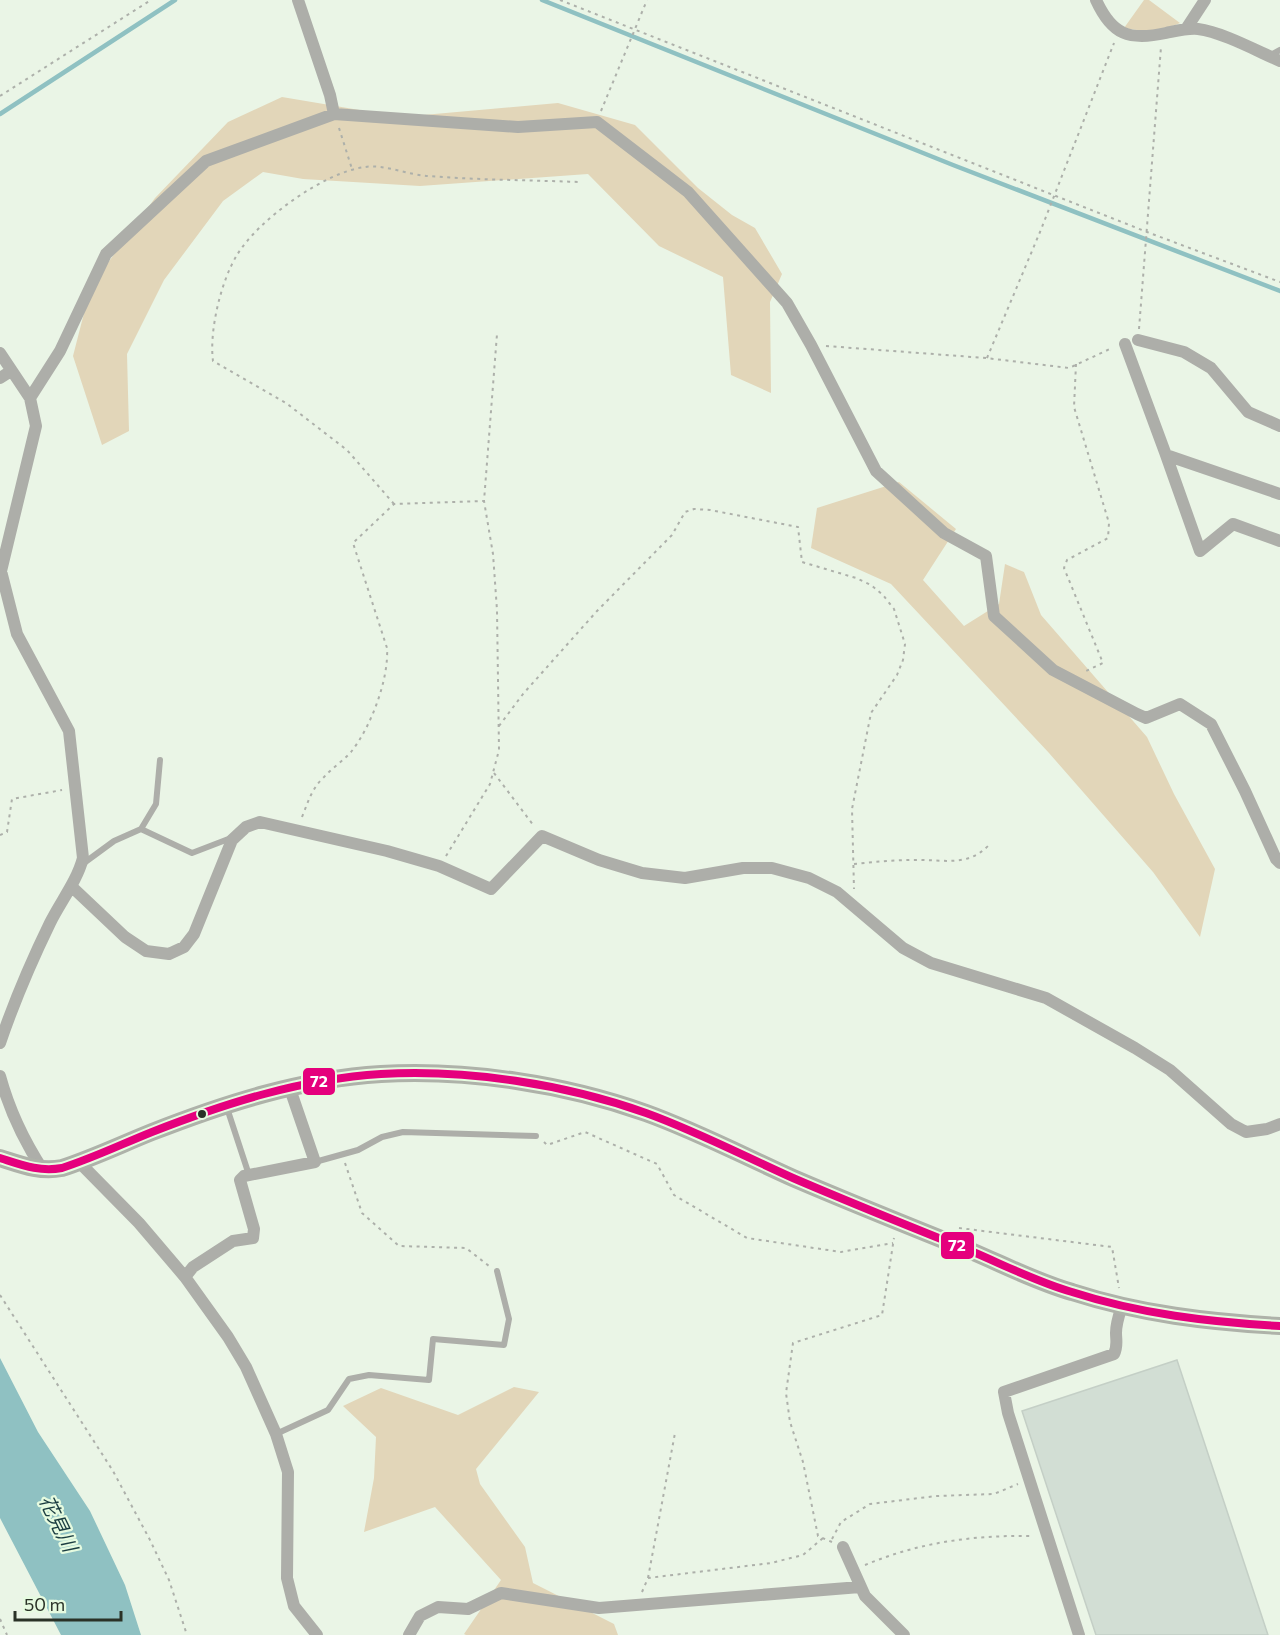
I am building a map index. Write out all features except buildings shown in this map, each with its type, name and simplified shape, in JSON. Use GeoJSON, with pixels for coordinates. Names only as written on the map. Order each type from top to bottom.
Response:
{"type":"FeatureCollection","features":[{"type":"Feature","properties":{"kind":"main road"},"geometry":{"type":"LineString","coordinates":[[0,1158],[27,1168],[43,1170],[62,1168],[226,1105],[289,1086],[381,1074],[431,1074],[513,1081],[603,1099],[671,1123],[795,1179],[1069,1292],[1167,1316],[1280,1326]]}},
{"type":"Feature","properties":{"kind":"street"},"geometry":{"type":"LineString","coordinates":[[298,0],[330,95],[334,114]]}},
{"type":"Feature","properties":{"kind":"street"},"geometry":{"type":"LineString","coordinates":[[1096,0],[1102,15],[1119,32],[1128,36],[1148,37],[1186,29],[1210,32],[1276,56]]}},
{"type":"Feature","properties":{"kind":"street"},"geometry":{"type":"LineString","coordinates":[[1186,29],[1205,0]]}},
{"type":"Feature","properties":{"kind":"street"},"geometry":{"type":"LineString","coordinates":[[30,398],[60,351],[106,254],[206,161],[334,114],[518,128],[597,122],[688,192],[787,303],[876,471],[944,533],[986,556],[994,616],[1053,670],[1146,718],[1180,704],[1211,724],[1276,859],[1280,862]]}},
{"type":"Feature","properties":{"kind":"street"},"geometry":{"type":"LineString","coordinates":[[1138,339],[1184,352],[1211,368],[1248,412],[1280,426]]}},
{"type":"Feature","properties":{"kind":"street"},"geometry":{"type":"LineString","coordinates":[[1125,344],[1200,550],[1233,524],[1280,542]]}},
{"type":"Feature","properties":{"kind":"street"},"geometry":{"type":"LineString","coordinates":[[0,353],[5,374],[30,398],[36,426],[1,571],[17,634],[69,731],[83,858],[79,873],[39,945],[0,1043]]}},
{"type":"Feature","properties":{"kind":"street"},"geometry":{"type":"LineString","coordinates":[[1166,455],[1280,494]]}},
{"type":"Feature","properties":{"kind":"street"},"geometry":{"type":"LineString","coordinates":[[71,886],[125,937],[146,951],[169,954],[184,946],[194,934],[232,840],[246,827],[260,822],[387,851],[439,866],[491,889],[542,836],[599,860],[642,873],[686,878],[743,868],[772,868],[808,878],[837,892],[903,948],[931,963],[1046,998],[1170,1070],[1231,1124],[1246,1132],[1267,1129],[1280,1124]]}},
{"type":"Feature","properties":{"kind":"street"},"geometry":{"type":"LineString","coordinates":[[0,1076],[5,1095],[30,1149],[43,1170]]}},
{"type":"Feature","properties":{"kind":"street"},"geometry":{"type":"LineString","coordinates":[[184,1277],[193,1267],[233,1241],[253,1238],[254,1230],[240,1180],[249,1175],[315,1162],[289,1086]]}},
{"type":"Feature","properties":{"kind":"street"},"geometry":{"type":"LineString","coordinates":[[79,1162],[139,1223],[184,1277],[228,1337],[246,1366],[276,1434],[288,1472],[287,1578],[294,1606],[316,1635]]}},
{"type":"Feature","properties":{"kind":"street"},"geometry":{"type":"LineString","coordinates":[[1079,1635],[1003,1397],[1004,1392],[1114,1354],[1117,1348],[1117,1324],[1122,1306]]}},
{"type":"Feature","properties":{"kind":"street"},"geometry":{"type":"LineString","coordinates":[[843,1547],[866,1596],[904,1635]]}},
{"type":"Feature","properties":{"kind":"street"},"geometry":{"type":"LineString","coordinates":[[409,1635],[420,1616],[438,1607],[468,1609],[501,1593],[598,1608],[860,1587]]}},
{"type":"Feature","properties":{"kind":"lane"},"geometry":{"type":"LineString","coordinates":[[81,865],[114,841],[141,830],[156,804],[160,760]]}},
{"type":"Feature","properties":{"kind":"lane"},"geometry":{"type":"LineString","coordinates":[[141,830],[192,853],[237,835]]}},
{"type":"Feature","properties":{"kind":"lane"},"geometry":{"type":"LineString","coordinates":[[226,1105],[249,1175]]}},
{"type":"Feature","properties":{"kind":"lane"},"geometry":{"type":"LineString","coordinates":[[315,1162],[358,1150],[382,1137],[403,1132],[536,1136]]}},
{"type":"Feature","properties":{"kind":"lane"},"geometry":{"type":"LineString","coordinates":[[276,1434],[328,1410],[349,1379],[369,1375],[429,1380],[433,1339],[504,1345],[508,1319],[496,1271]]}},
{"type":"Feature","properties":{"kind":"path"},"geometry":{"type":"LineString","coordinates":[[0,96],[151,0]]}},
{"type":"Feature","properties":{"kind":"path"},"geometry":{"type":"LineString","coordinates":[[560,0],[1147,232],[1280,282]]}},
{"type":"Feature","properties":{"kind":"path"},"geometry":{"type":"LineString","coordinates":[[597,122],[647,0]]}},
{"type":"Feature","properties":{"kind":"path"},"geometry":{"type":"LineString","coordinates":[[986,358],[1119,32]]}},
{"type":"Feature","properties":{"kind":"path"},"geometry":{"type":"LineString","coordinates":[[1138,339],[1162,34]]}},
{"type":"Feature","properties":{"kind":"path"},"geometry":{"type":"LineString","coordinates":[[334,114],[352,169]]}},
{"type":"Feature","properties":{"kind":"path"},"geometry":{"type":"LineString","coordinates":[[394,504],[347,450],[286,403],[213,361],[212,350],[219,300],[237,255],[256,232],[304,193],[337,173],[352,169],[368,166],[428,176],[578,182]]}},
{"type":"Feature","properties":{"kind":"path"},"geometry":{"type":"LineString","coordinates":[[439,866],[481,800],[494,773],[499,750],[497,610],[493,554],[484,501],[497,334]]}},
{"type":"Feature","properties":{"kind":"path"},"geometry":{"type":"LineString","coordinates":[[811,345],[986,358],[1069,368],[1100,352],[1125,344]]}},
{"type":"Feature","properties":{"kind":"path"},"geometry":{"type":"LineString","coordinates":[[1070,679],[1103,663],[1064,568],[1066,560],[1108,538],[1110,523],[1074,407],[1076,364]]}},
{"type":"Feature","properties":{"kind":"path"},"geometry":{"type":"LineString","coordinates":[[296,831],[312,790],[360,740],[374,710],[388,664],[387,648],[353,543],[394,504],[484,501]]}},
{"type":"Feature","properties":{"kind":"path"},"geometry":{"type":"LineString","coordinates":[[499,726],[523,694],[597,611],[672,535],[685,512],[694,509],[710,510],[798,527],[802,562],[856,578],[877,590],[894,609],[905,644],[903,660],[897,675],[871,713],[852,809],[855,907]]}},
{"type":"Feature","properties":{"kind":"path"},"geometry":{"type":"LineString","coordinates":[[494,773],[542,836]]}},
{"type":"Feature","properties":{"kind":"path"},"geometry":{"type":"LineString","coordinates":[[0,835],[7,832],[12,799],[76,788]]}},
{"type":"Feature","properties":{"kind":"path"},"geometry":{"type":"LineString","coordinates":[[854,864],[914,860],[947,862],[969,858],[982,852],[988,845]]}},
{"type":"Feature","properties":{"kind":"path"},"geometry":{"type":"LineString","coordinates":[[536,1136],[547,1144],[585,1132],[657,1164],[674,1195],[747,1238],[841,1252],[893,1243]]}},
{"type":"Feature","properties":{"kind":"path"},"geometry":{"type":"LineString","coordinates":[[342,1154],[362,1213],[399,1246],[466,1248],[496,1271]]}},
{"type":"Feature","properties":{"kind":"path"},"geometry":{"type":"LineString","coordinates":[[843,1547],[818,1536],[803,1462],[790,1422],[786,1393],[793,1343],[882,1315],[896,1220]]}},
{"type":"Feature","properties":{"kind":"path"},"geometry":{"type":"LineString","coordinates":[[951,1227],[1112,1247],[1122,1306]]}},
{"type":"Feature","properties":{"kind":"path"},"geometry":{"type":"LineString","coordinates":[[0,1295],[113,1472],[169,1580],[187,1635]]}},
{"type":"Feature","properties":{"kind":"path"},"geometry":{"type":"LineString","coordinates":[[638,1604],[648,1578],[675,1433]]}},
{"type":"Feature","properties":{"kind":"path"},"geometry":{"type":"LineString","coordinates":[[831,1541],[841,1521],[870,1504],[936,1496],[994,1494],[1029,1478]]}},
{"type":"Feature","properties":{"kind":"path"},"geometry":{"type":"LineString","coordinates":[[854,1570],[888,1555],[961,1538],[996,1535],[1047,1537]]}},
{"type":"Feature","properties":{"kind":"path"},"geometry":{"type":"LineString","coordinates":[[648,1578],[771,1563],[803,1555],[823,1538]]}},
{"type":"Feature","properties":{"kind":"path"},"geometry":{"type":"LineString","coordinates":[[0,1619],[7,1635]]}},
{"type":"Feature","properties":{"kind":"shaded area"},"geometry":{"type":"Polygon","coordinates":[[[1144,0],[1149,0],[1180,23],[1153,30],[1124,28],[1144,0]]]}},
{"type":"Feature","properties":{"kind":"shaded area"},"geometry":{"type":"Polygon","coordinates":[[[282,97],[401,117],[558,103],[635,125],[698,188],[732,215],[755,228],[782,274],[770,302],[771,393],[731,375],[723,277],[659,246],[588,174],[420,186],[303,179],[263,172],[223,201],[164,280],[127,354],[129,431],[102,445],[73,356],[91,286],[155,198],[228,122],[282,97]]]}},
{"type":"Feature","properties":{"kind":"shaded area"},"geometry":{"type":"Polygon","coordinates":[[[899,482],[956,529],[923,580],[964,626],[999,604],[1005,564],[1024,572],[1041,615],[1147,737],[1174,794],[1215,869],[1200,937],[1153,872],[1049,753],[891,584],[811,548],[817,508],[899,482]]]}},
{"type":"Feature","properties":{"kind":"shaded area"},"geometry":{"type":"Polygon","coordinates":[[[514,1387],[539,1392],[476,1469],[480,1484],[525,1547],[533,1583],[614,1624],[618,1635],[466,1635],[464,1634],[501,1580],[435,1507],[364,1532],[374,1478],[376,1437],[343,1406],[381,1388],[458,1415],[514,1387]]]}},
{"type":"Feature","properties":{"kind":"water","name":"花見川"},"geometry":{"type":"Polygon","coordinates":[[[0,1358],[38,1432],[90,1511],[125,1585],[141,1635],[61,1635],[0,1518],[0,1358]]]}},
{"type":"Feature","properties":{"kind":"waterway"},"geometry":{"type":"LineString","coordinates":[[0,114],[175,0]]}},
{"type":"Feature","properties":{"kind":"waterway"},"geometry":{"type":"LineString","coordinates":[[542,0],[953,165],[1280,291]]}},
{"type":"Feature","properties":{"kind":"transit line","name":"72"},"geometry":{"type":"LineString","coordinates":[[0,1158],[38,1168],[62,1168],[208,1111],[264,1094],[322,1081],[381,1074],[481,1076],[583,1094],[646,1113],[793,1178],[1059,1288],[1098,1300],[1149,1311],[1227,1322],[1280,1326]]}}]}
